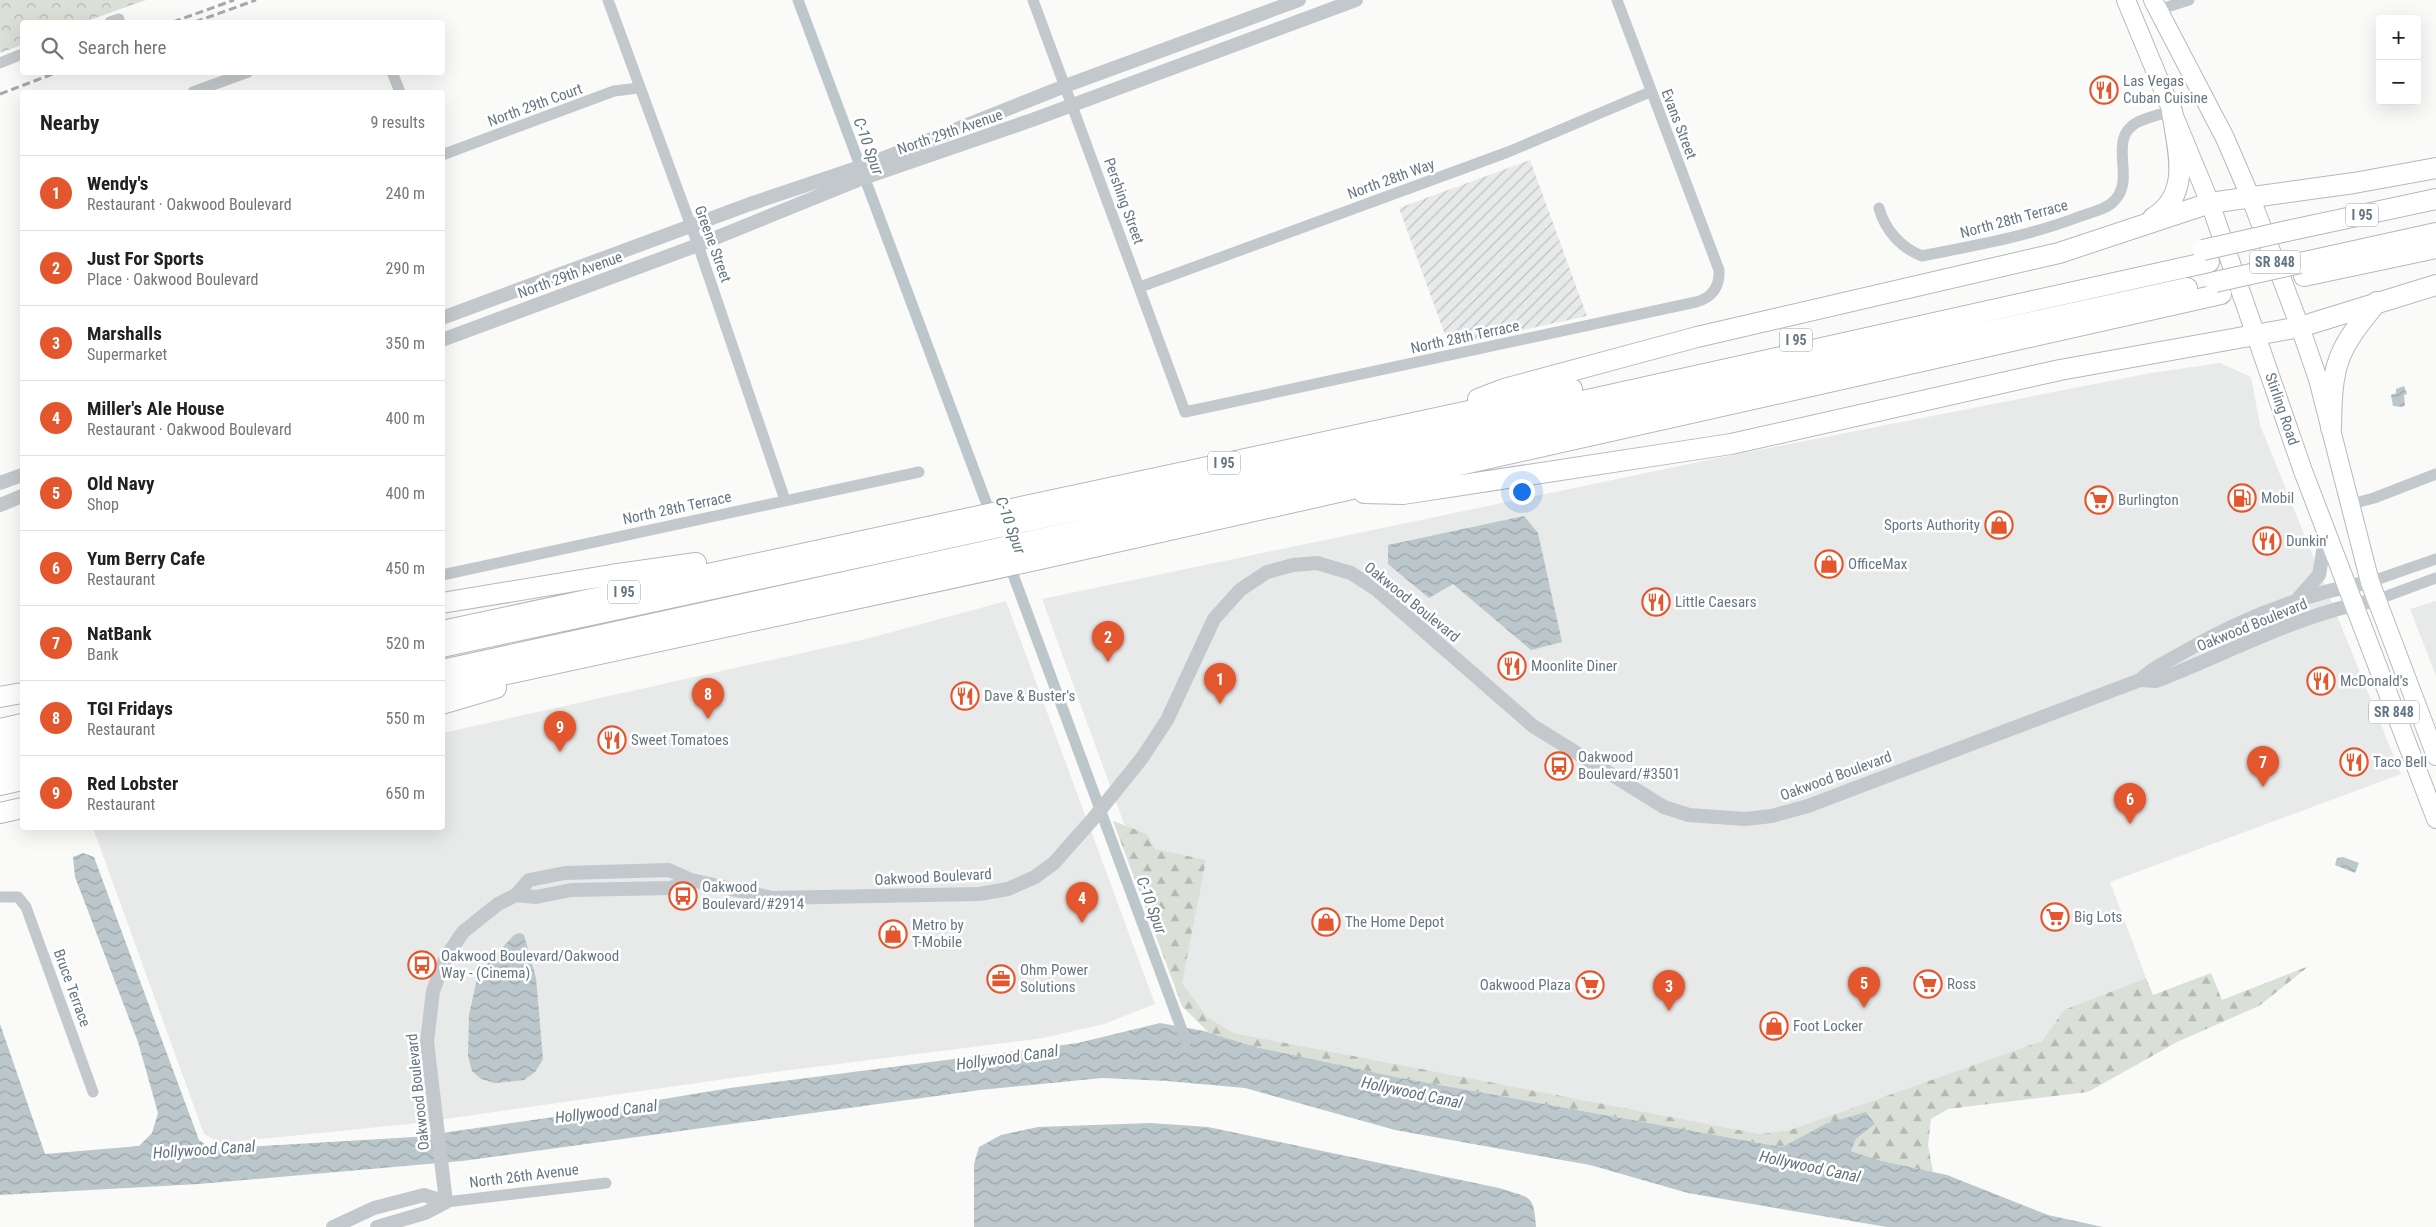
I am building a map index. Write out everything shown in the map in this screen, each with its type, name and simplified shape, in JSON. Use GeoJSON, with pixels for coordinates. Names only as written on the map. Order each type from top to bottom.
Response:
{"type":"FeatureCollection","features":[{"type":"Feature","properties":{"kind":"highway"},"geometry":{"type":"LineString","coordinates":[[2138,226],[2158,215],[2169,204],[2179,186],[2180,171],[2172,111]]}},
{"type":"Feature","properties":{"kind":"highway"},"geometry":{"type":"LineString","coordinates":[[1432,418],[1504,389],[1697,337],[2059,253],[2210,203],[2354,183],[2436,168]]}},
{"type":"Feature","properties":{"kind":"highway","name":"I 95"},"geometry":{"type":"LineString","coordinates":[[445,630],[805,553],[1018,515],[1432,418],[2206,256],[2290,237],[2436,199]]}},
{"type":"Feature","properties":{"kind":"highway"},"geometry":{"type":"LineString","coordinates":[[2290,237],[2436,209]]}},
{"type":"Feature","properties":{"kind":"highway"},"geometry":{"type":"LineString","coordinates":[[445,669],[1032,552],[2302,269],[2436,232]]}},
{"type":"Feature","properties":{"kind":"highway"},"geometry":{"type":"LineString","coordinates":[[2302,269],[2436,248]]}},
{"type":"Feature","properties":{"kind":"highway"},"geometry":{"type":"LineString","coordinates":[[1018,515],[2206,256]]}},
{"type":"Feature","properties":{"kind":"highway"},"geometry":{"type":"LineString","coordinates":[[1339,492],[1403,494],[1731,444],[2060,370],[2300,327],[2436,285]]}},
{"type":"Feature","properties":{"kind":"highway"},"geometry":{"type":"LineString","coordinates":[[1032,552],[1339,492],[2218,288]]}},
{"type":"Feature","properties":{"kind":"highway"},"geometry":{"type":"LineString","coordinates":[[2331,428],[2332,387],[2336,366],[2349,338],[2377,302]]}},
{"type":"Feature","properties":{"kind":"highway"},"geometry":{"type":"LineString","coordinates":[[445,646],[968,525]]}},
{"type":"Feature","properties":{"kind":"highway"},"geometry":{"type":"LineString","coordinates":[[445,602],[611,574],[776,550],[805,553]]}},
{"type":"Feature","properties":{"kind":"highway"},"geometry":{"type":"LineString","coordinates":[[445,687],[686,634],[981,563]]}},
{"type":"Feature","properties":{"kind":"highway"},"geometry":{"type":"LineString","coordinates":[[445,703],[686,634]]}},
{"type":"Feature","properties":{"kind":"highway"},"geometry":{"type":"LineString","coordinates":[[0,697],[20,693]]}},
{"type":"Feature","properties":{"kind":"highway"},"geometry":{"type":"LineString","coordinates":[[0,729],[20,724]]}},
{"type":"Feature","properties":{"kind":"highway"},"geometry":{"type":"LineString","coordinates":[[0,746],[20,741]]}},
{"type":"Feature","properties":{"kind":"highway"},"geometry":{"type":"LineString","coordinates":[[0,765],[20,760]]}},
{"type":"Feature","properties":{"kind":"highway"},"geometry":{"type":"LineString","coordinates":[[0,785],[20,780]]}},
{"type":"Feature","properties":{"kind":"highway"},"geometry":{"type":"LineString","coordinates":[[0,813],[20,808]]}},
{"type":"Feature","properties":{"kind":"main road","name":"Stirling Road"},"geometry":{"type":"LineString","coordinates":[[2126,0],[2210,203],[2326,534],[2436,819]]}},
{"type":"Feature","properties":{"kind":"main road","name":"SR 848"},"geometry":{"type":"LineString","coordinates":[[2155,5],[2222,132],[2250,196],[2300,327],[2318,379],[2348,505],[2370,582],[2436,756]]}},
{"type":"Feature","properties":{"kind":"street","name":"Greene Street"},"geometry":{"type":"LineString","coordinates":[[608,0],[698,244],[785,500]]}},
{"type":"Feature","properties":{"kind":"street","name":"Pershing Street"},"geometry":{"type":"LineString","coordinates":[[1033,0],[1186,412]]}},
{"type":"Feature","properties":{"kind":"street","name":"North 29th Avenue"},"geometry":{"type":"LineString","coordinates":[[871,170],[1065,86],[1299,0]]}},
{"type":"Feature","properties":{"kind":"street","name":"North 29th Avenue"},"geometry":{"type":"LineString","coordinates":[[445,317],[691,226],[1073,106],[1356,0]]}},
{"type":"Feature","properties":{"kind":"street","name":"Evans Street"},"geometry":{"type":"LineString","coordinates":[[1617,0],[1650,92],[1715,259]]}},
{"type":"Feature","properties":{"kind":"street"},"geometry":{"type":"LineString","coordinates":[[2155,5],[2189,0]]}},
{"type":"Feature","properties":{"kind":"street"},"geometry":{"type":"LineString","coordinates":[[0,62],[20,55]]}},
{"type":"Feature","properties":{"kind":"street"},"geometry":{"type":"LineString","coordinates":[[198,90],[240,75]]}},
{"type":"Feature","properties":{"kind":"street"},"geometry":{"type":"LineString","coordinates":[[393,75],[399,90]]}},
{"type":"Feature","properties":{"kind":"street","name":"North 29th Court"},"geometry":{"type":"LineString","coordinates":[[445,154],[614,92],[639,88]]}},
{"type":"Feature","properties":{"kind":"street","name":"North 28th Way"},"geometry":{"type":"LineString","coordinates":[[1140,287],[1508,152],[1650,92]]}},
{"type":"Feature","properties":{"kind":"street","name":"North 28th Terrace"},"geometry":{"type":"LineString","coordinates":[[1879,208],[1887,228],[1898,242],[1922,256],[2049,228],[2103,208],[2115,200],[2124,184],[2122,151],[2126,133],[2135,124],[2172,111]]}},
{"type":"Feature","properties":{"kind":"street","name":"North 29th Avenue"},"geometry":{"type":"LineString","coordinates":[[445,339],[698,244],[856,175]]}},
{"type":"Feature","properties":{"kind":"street","name":"North 28th Terrace"},"geometry":{"type":"LineString","coordinates":[[1186,412],[1704,300],[1714,292],[1719,279],[1715,259]]}},
{"type":"Feature","properties":{"kind":"street","name":"North 28th Terrace"},"geometry":{"type":"LineString","coordinates":[[445,575],[919,472]]}},
{"type":"Feature","properties":{"kind":"street"},"geometry":{"type":"LineString","coordinates":[[2348,505],[2382,495],[2436,474]]}},
{"type":"Feature","properties":{"kind":"street"},"geometry":{"type":"LineString","coordinates":[[0,483],[20,476]]}},
{"type":"Feature","properties":{"kind":"street"},"geometry":{"type":"LineString","coordinates":[[0,505],[20,497]]}},
{"type":"Feature","properties":{"kind":"street"},"geometry":{"type":"LineString","coordinates":[[2295,601],[2319,576],[2326,534]]}},
{"type":"Feature","properties":{"kind":"street"},"geometry":{"type":"LineString","coordinates":[[2370,582],[2436,559]]}},
{"type":"Feature","properties":{"kind":"street","name":"Oakwood Boulevard"},"geometry":{"type":"LineString","coordinates":[[446,1202],[427,1042],[433,991],[446,957],[463,932],[498,904],[516,895],[529,880],[565,874],[670,870],[691,880],[772,898],[979,894],[1008,889],[1036,876],[1054,863],[1092,820],[1142,758],[1167,720],[1214,619],[1240,590],[1267,572],[1293,565],[1316,563],[1351,572],[1377,590],[1533,726],[1664,807],[1689,815],[1745,819],[1772,816],[1808,806],[2140,680],[2152,668],[2210,636],[2256,615],[2346,586],[2370,582]]}},
{"type":"Feature","properties":{"kind":"street"},"geometry":{"type":"LineString","coordinates":[[2376,600],[2436,578]]}},
{"type":"Feature","properties":{"kind":"street","name":"Oakwood Boulevard"},"geometry":{"type":"LineString","coordinates":[[2140,680],[2156,681],[2196,666],[2243,643],[2353,604],[2376,600]]}},
{"type":"Feature","properties":{"kind":"street","name":"Bruce Terrace"},"geometry":{"type":"LineString","coordinates":[[0,897],[18,897],[26,907],[93,1092]]}},
{"type":"Feature","properties":{"kind":"street","name":"North 26th Avenue"},"geometry":{"type":"LineString","coordinates":[[377,1227],[425,1213],[446,1202],[606,1183]]}},
{"type":"Feature","properties":{"kind":"street","name":"North 26th Avenue"},"geometry":{"type":"LineString","coordinates":[[333,1227],[374,1208],[424,1194],[446,1202]]}},
{"type":"Feature","properties":{"kind":"shaded area"},"geometry":{"type":"Polygon","coordinates":[[[1530,160],[1587,316],[1449,346],[1399,208],[1530,160]]]}},
{"type":"Feature","properties":{"kind":"shaded area"},"geometry":{"type":"Polygon","coordinates":[[[2220,363],[2251,377],[2260,425],[2401,774],[2110,882],[2146,978],[2064,1010],[2042,1041],[1790,1130],[1760,1134],[1234,1033],[1207,1017],[1182,983],[1042,599],[1713,459],[2151,373],[2220,363]]]}},
{"type":"Feature","properties":{"kind":"shaded area"},"geometry":{"type":"Polygon","coordinates":[[[1006,601],[1155,1004],[1104,1024],[1043,1038],[767,1073],[418,1123],[221,1143],[204,1134],[94,830],[445,830],[445,733],[870,638],[1006,601]]]}},
{"type":"Feature","properties":{"kind":"shaded area"},"geometry":{"type":"Polygon","coordinates":[[[2436,601],[2436,676],[2410,609],[2436,601]]]}},
{"type":"Feature","properties":{"kind":"green space"},"geometry":{"type":"Polygon","coordinates":[[[0,0],[146,0],[90,20],[20,20],[20,46],[0,53],[0,0]]]}},
{"type":"Feature","properties":{"kind":"green space"},"geometry":{"type":"Polygon","coordinates":[[[1113,821],[1147,834],[1155,849],[1206,860],[1182,983],[1207,1017],[1234,1033],[1760,1134],[1790,1130],[2042,1041],[2064,1010],[2146,978],[2153,995],[2211,973],[2222,1000],[2309,966],[2259,1006],[2177,1042],[2088,1092],[1948,1109],[1931,1119],[1928,1145],[1933,1172],[1878,1160],[1851,1151],[1856,1139],[1874,1125],[1825,1124],[1782,1147],[1396,1077],[1256,1047],[1208,1032],[1182,1006],[1113,821]]]}},
{"type":"Feature","properties":{"kind":"water"},"geometry":{"type":"Polygon","coordinates":[[[2404,386],[2407,394],[2404,395],[2405,405],[2403,407],[2393,406],[2391,395],[2396,393],[2396,389],[2404,386]]]}},
{"type":"Feature","properties":{"kind":"water"},"geometry":{"type":"Polygon","coordinates":[[[1524,516],[1538,533],[1562,642],[1531,650],[1453,584],[1429,598],[1388,564],[1388,545],[1524,516]]]}},
{"type":"Feature","properties":{"kind":"water","name":"Hollywood Canal"},"geometry":{"type":"Polygon","coordinates":[[[83,853],[94,857],[199,1140],[212,1149],[414,1137],[561,1116],[730,1088],[1078,1043],[1160,1023],[1204,1031],[1256,1047],[1396,1077],[1782,1147],[1825,1124],[1866,1112],[1875,1124],[1856,1139],[1851,1151],[1878,1160],[1947,1175],[2048,1215],[2103,1227],[1887,1227],[1688,1193],[1590,1165],[1395,1130],[1245,1088],[1167,1081],[1102,1078],[980,1090],[462,1161],[199,1184],[0,1195],[0,1024],[45,1154],[139,1146],[152,1133],[158,1113],[138,1042],[75,877],[73,857],[83,853]]]}},
{"type":"Feature","properties":{"kind":"water"},"geometry":{"type":"Polygon","coordinates":[[[2343,857],[2359,863],[2355,873],[2335,865],[2337,858],[2343,857]]]}},
{"type":"Feature","properties":{"kind":"water"},"geometry":{"type":"Polygon","coordinates":[[[520,933],[524,935],[536,978],[543,1059],[535,1072],[524,1080],[495,1083],[481,1079],[472,1071],[468,1056],[469,1015],[478,974],[514,935],[520,933]]]}},
{"type":"Feature","properties":{"kind":"water"},"geometry":{"type":"Polygon","coordinates":[[[1151,1123],[1208,1127],[1499,1188],[1528,1198],[1534,1208],[1536,1227],[974,1227],[974,1164],[979,1147],[1001,1135],[1038,1127],[1151,1123]]]}},
{"type":"Feature","properties":{"kind":"waterway","name":"C-10 Spur"},"geometry":{"type":"LineString","coordinates":[[798,0],[992,518]]}},
{"type":"Feature","properties":{"kind":"waterway","name":"C-10 Spur"},"geometry":{"type":"LineString","coordinates":[[1008,561],[1186,1041]]}},
{"type":"Feature","properties":{"kind":"railway"},"geometry":{"type":"LineString","coordinates":[[179,20],[234,0]]}},
{"type":"Feature","properties":{"kind":"railway"},"geometry":{"type":"LineString","coordinates":[[201,20],[256,0]]}},
{"type":"Feature","properties":{"kind":"railway"},"geometry":{"type":"LineString","coordinates":[[0,94],[50,75]]}},
{"type":"Feature","properties":{"kind":"place","name":"Las Vegas Cuban Cuisine"},"geometry":{"type":"Point","coordinates":[2104,90]}},
{"type":"Feature","properties":{"kind":"place","name":"Mobil"},"geometry":{"type":"Point","coordinates":[2242,498]}},
{"type":"Feature","properties":{"kind":"place","name":"Burlington"},"geometry":{"type":"Point","coordinates":[2099,500]}},
{"type":"Feature","properties":{"kind":"place","name":"Sports Authority"},"geometry":{"type":"Point","coordinates":[1999,525]}},
{"type":"Feature","properties":{"kind":"place","name":"Dunkin'"},"geometry":{"type":"Point","coordinates":[2267,541]}},
{"type":"Feature","properties":{"kind":"place","name":"OfficeMax"},"geometry":{"type":"Point","coordinates":[1829,564]}},
{"type":"Feature","properties":{"kind":"place","name":"Little Caesars"},"geometry":{"type":"Point","coordinates":[1656,602]}},
{"type":"Feature","properties":{"kind":"place","name":"Just For Sports"},"geometry":{"type":"Point","coordinates":[1108,662]}},
{"type":"Feature","properties":{"kind":"place","name":"Moonlite Diner"},"geometry":{"type":"Point","coordinates":[1512,666]}},
{"type":"Feature","properties":{"kind":"place","name":"McDonald's"},"geometry":{"type":"Point","coordinates":[2321,681]}},
{"type":"Feature","properties":{"kind":"place","name":"Dave & Buster's"},"geometry":{"type":"Point","coordinates":[965,696]}},
{"type":"Feature","properties":{"kind":"place","name":"Wendy's"},"geometry":{"type":"Point","coordinates":[1220,704]}},
{"type":"Feature","properties":{"kind":"place","name":"TGI Fridays"},"geometry":{"type":"Point","coordinates":[708,719]}},
{"type":"Feature","properties":{"kind":"place","name":"Sweet Tomatoes"},"geometry":{"type":"Point","coordinates":[612,740]}},
{"type":"Feature","properties":{"kind":"place","name":"Red Lobster"},"geometry":{"type":"Point","coordinates":[560,752]}},
{"type":"Feature","properties":{"kind":"place","name":"Taco Bell"},"geometry":{"type":"Point","coordinates":[2354,762]}},
{"type":"Feature","properties":{"kind":"place","name":"Oakwood Boulevard/#3501"},"geometry":{"type":"Point","coordinates":[1559,766]}},
{"type":"Feature","properties":{"kind":"place","name":"NatBank"},"geometry":{"type":"Point","coordinates":[2263,787]}},
{"type":"Feature","properties":{"kind":"place","name":"Yum Berry Cafe"},"geometry":{"type":"Point","coordinates":[2130,824]}},
{"type":"Feature","properties":{"kind":"place","name":"Oakwood Boulevard/#2914"},"geometry":{"type":"Point","coordinates":[683,896]}},
{"type":"Feature","properties":{"kind":"place","name":"Big Lots"},"geometry":{"type":"Point","coordinates":[2055,917]}},
{"type":"Feature","properties":{"kind":"place","name":"The Home Depot"},"geometry":{"type":"Point","coordinates":[1326,922]}},
{"type":"Feature","properties":{"kind":"place","name":"Miller's Ale House"},"geometry":{"type":"Point","coordinates":[1082,923]}},
{"type":"Feature","properties":{"kind":"place","name":"Metro by T-Mobile"},"geometry":{"type":"Point","coordinates":[893,934]}},
{"type":"Feature","properties":{"kind":"place","name":"Oakwood Boulevard/Oakwood Way - (Cinema)"},"geometry":{"type":"Point","coordinates":[422,965]}},
{"type":"Feature","properties":{"kind":"place","name":"Ohm Power Solutions"},"geometry":{"type":"Point","coordinates":[1001,979]}},
{"type":"Feature","properties":{"kind":"place","name":"Ross"},"geometry":{"type":"Point","coordinates":[1928,984]}},
{"type":"Feature","properties":{"kind":"place","name":"Oakwood Plaza"},"geometry":{"type":"Point","coordinates":[1590,985]}},
{"type":"Feature","properties":{"kind":"place","name":"Old Navy"},"geometry":{"type":"Point","coordinates":[1864,1008]}},
{"type":"Feature","properties":{"kind":"place","name":"Marshalls"},"geometry":{"type":"Point","coordinates":[1669,1011]}},
{"type":"Feature","properties":{"kind":"place","name":"Foot Locker"},"geometry":{"type":"Point","coordinates":[1774,1026]}}]}
